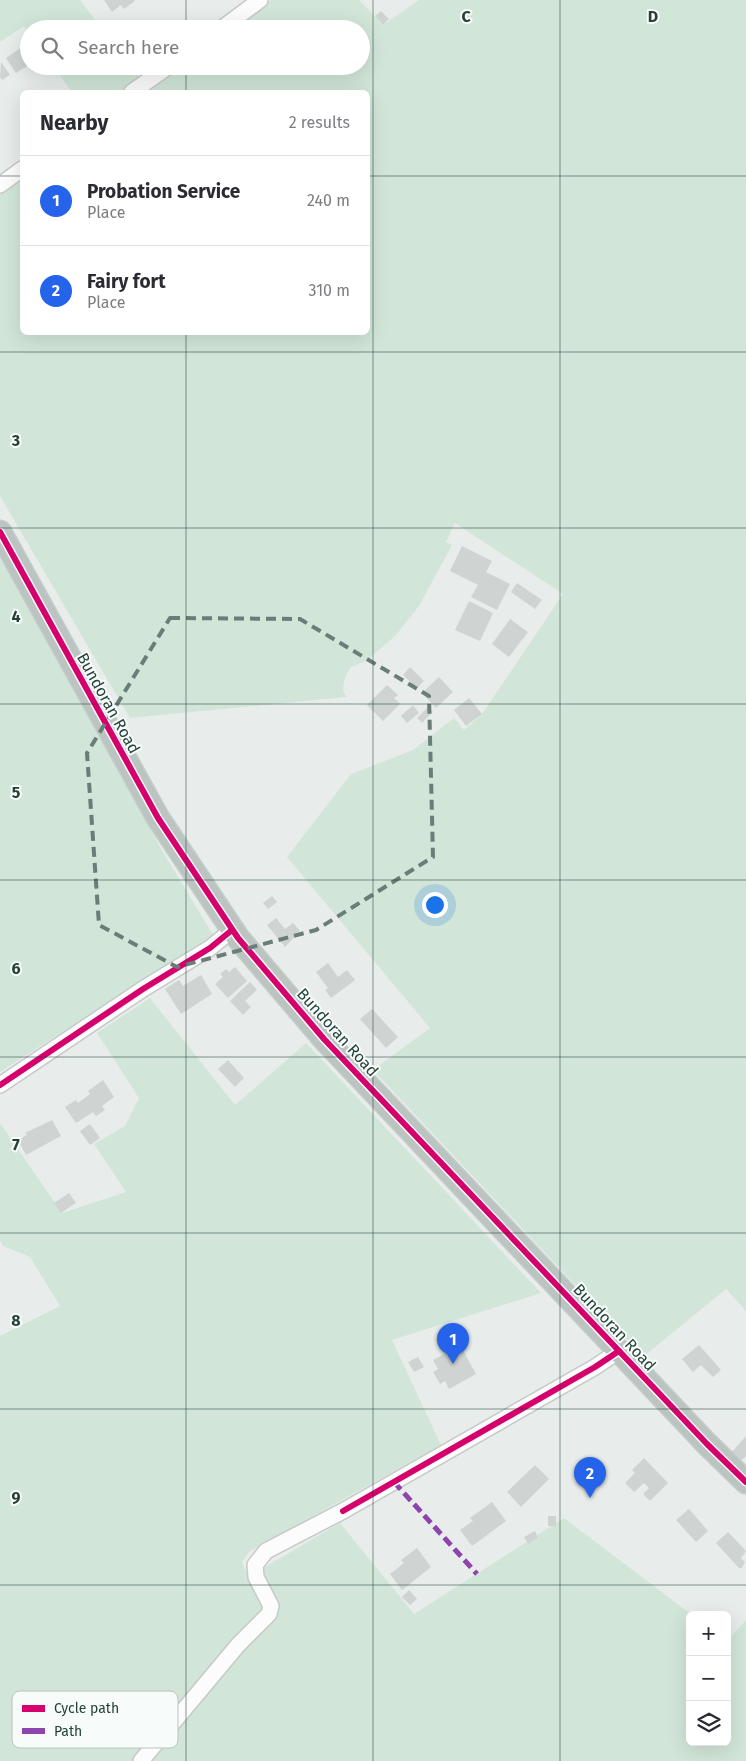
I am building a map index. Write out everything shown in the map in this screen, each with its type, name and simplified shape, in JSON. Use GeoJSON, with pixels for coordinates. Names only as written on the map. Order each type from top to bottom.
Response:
{"type":"FeatureCollection","features":[{"type":"Feature","properties":{"kind":"highway","name":"Bundoran Road"},"geometry":{"type":"LineString","coordinates":[[0,532],[158,818],[232,930],[324,1039],[707,1444],[746,1482]]}},
{"type":"Feature","properties":{"kind":"street"},"geometry":{"type":"LineString","coordinates":[[233,20],[260,0]]}},
{"type":"Feature","properties":{"kind":"street"},"geometry":{"type":"LineString","coordinates":[[135,90],[156,75]]}},
{"type":"Feature","properties":{"kind":"street"},"geometry":{"type":"LineString","coordinates":[[0,185],[20,170]]}},
{"type":"Feature","properties":{"kind":"street"},"geometry":{"type":"LineString","coordinates":[[0,1085],[143,989],[210,948],[232,930]]}},
{"type":"Feature","properties":{"kind":"street"},"geometry":{"type":"LineString","coordinates":[[178,1717],[238,1645],[269,1614],[271,1606],[256,1576],[255,1565],[266,1551],[343,1511],[619,1351]]}},
{"type":"Feature","properties":{"kind":"street"},"geometry":{"type":"LineString","coordinates":[[141,1761],[152,1748]]}},
{"type":"Feature","properties":{"kind":"highlighted area"},"geometry":{"type":"Polygon","coordinates":[[[170,618],[300,619],[429,696],[433,857],[316,930],[177,967],[99,925],[87,753],[170,618]]]}},
{"type":"Feature","properties":{"kind":"green space"},"geometry":{"type":"Polygon","coordinates":[[[0,0],[80,0],[95,20],[20,20],[20,29],[0,42],[0,0]]]}},
{"type":"Feature","properties":{"kind":"green space"},"geometry":{"type":"Polygon","coordinates":[[[271,0],[359,0],[383,25],[419,0],[746,0],[746,1311],[726,1289],[643,1357],[373,1070],[430,1028],[287,857],[351,774],[413,750],[454,718],[464,730],[482,714],[563,594],[455,523],[446,542],[452,545],[419,606],[395,636],[366,661],[351,667],[345,677],[343,689],[346,697],[130,718],[0,496],[0,193],[20,178],[20,335],[370,335],[370,90],[145,90],[166,75],[370,75],[370,20],[243,20],[271,0]]]}},
{"type":"Feature","properties":{"kind":"green space"},"geometry":{"type":"Polygon","coordinates":[[[60,75],[138,75],[140,78],[123,90],[71,90],[60,75]]]}},
{"type":"Feature","properties":{"kind":"green space"},"geometry":{"type":"Polygon","coordinates":[[[0,558],[163,852],[213,935],[0,1072],[0,558]]]}},
{"type":"Feature","properties":{"kind":"green space"},"geometry":{"type":"Polygon","coordinates":[[[150,998],[235,1105],[306,1043],[541,1293],[392,1340],[441,1445],[249,1552],[242,1562],[248,1577],[340,1523],[414,1614],[564,1518],[687,1611],[686,1746],[731,1746],[731,1637],[746,1620],[746,1761],[0,1761],[0,1336],[60,1306],[30,1257],[3,1246],[0,1241],[0,1123],[62,1213],[126,1192],[94,1144],[125,1126],[139,1098],[97,1033],[150,998]]]}},
{"type":"Feature","properties":{"kind":"building"},"geometry":{"type":"Polygon","coordinates":[[[104,0],[135,1],[124,9],[121,5],[112,12],[104,0]]]}},
{"type":"Feature","properties":{"kind":"building"},"geometry":{"type":"Polygon","coordinates":[[[381,11],[389,19],[383,25],[375,16],[381,11]]]}},
{"type":"Feature","properties":{"kind":"building"},"geometry":{"type":"Polygon","coordinates":[[[20,48],[20,71],[16,73],[6,58],[20,48]]]}},
{"type":"Feature","properties":{"kind":"building"},"geometry":{"type":"Polygon","coordinates":[[[1,62],[10,75],[2,80],[0,77],[1,62]]]}},
{"type":"Feature","properties":{"kind":"building"},"geometry":{"type":"Polygon","coordinates":[[[462,546],[492,561],[486,572],[510,584],[497,610],[471,597],[478,585],[450,571],[462,546]]]}},
{"type":"Feature","properties":{"kind":"building"},"geometry":{"type":"Polygon","coordinates":[[[517,583],[542,600],[535,609],[511,592],[517,583]]]}},
{"type":"Feature","properties":{"kind":"building"},"geometry":{"type":"Polygon","coordinates":[[[469,601],[493,613],[480,641],[455,630],[469,601]]]}},
{"type":"Feature","properties":{"kind":"building"},"geometry":{"type":"Polygon","coordinates":[[[510,619],[528,632],[509,657],[492,644],[510,619]]]}},
{"type":"Feature","properties":{"kind":"building"},"geometry":{"type":"Polygon","coordinates":[[[410,667],[424,681],[417,688],[403,675],[410,667]]]}},
{"type":"Feature","properties":{"kind":"building"},"geometry":{"type":"Polygon","coordinates":[[[439,677],[453,692],[436,708],[422,693],[439,677]]]}},
{"type":"Feature","properties":{"kind":"building"},"geometry":{"type":"Polygon","coordinates":[[[387,685],[398,695],[394,698],[400,704],[383,721],[367,705],[387,685]]]}},
{"type":"Feature","properties":{"kind":"building"},"geometry":{"type":"Polygon","coordinates":[[[469,698],[482,714],[466,726],[454,710],[469,698]]]}},
{"type":"Feature","properties":{"kind":"building"},"geometry":{"type":"Polygon","coordinates":[[[413,705],[419,713],[407,723],[401,716],[413,705]]]}},
{"type":"Feature","properties":{"kind":"building"},"geometry":{"type":"Polygon","coordinates":[[[428,707],[433,712],[422,723],[417,718],[428,707]]]}},
{"type":"Feature","properties":{"kind":"building"},"geometry":{"type":"Polygon","coordinates":[[[272,896],[277,902],[268,909],[263,903],[272,896]]]}},
{"type":"Feature","properties":{"kind":"building"},"geometry":{"type":"Polygon","coordinates":[[[276,918],[285,929],[293,923],[300,931],[285,947],[267,925],[276,918]]]}},
{"type":"Feature","properties":{"kind":"building"},"geometry":{"type":"Polygon","coordinates":[[[328,963],[338,977],[347,970],[355,980],[331,998],[325,990],[328,988],[316,972],[328,963]]]}},
{"type":"Feature","properties":{"kind":"building"},"geometry":{"type":"Polygon","coordinates":[[[235,967],[247,981],[228,998],[215,984],[223,977],[220,974],[226,969],[229,972],[235,967]]]}},
{"type":"Feature","properties":{"kind":"building"},"geometry":{"type":"Polygon","coordinates":[[[201,975],[212,994],[181,1014],[165,989],[179,980],[183,986],[201,975]]]}},
{"type":"Feature","properties":{"kind":"building"},"geometry":{"type":"Polygon","coordinates":[[[250,982],[257,990],[245,1001],[251,1007],[243,1015],[230,1001],[250,982]]]}},
{"type":"Feature","properties":{"kind":"building"},"geometry":{"type":"Polygon","coordinates":[[[372,1009],[398,1037],[386,1048],[360,1019],[372,1009]]]}},
{"type":"Feature","properties":{"kind":"building"},"geometry":{"type":"Polygon","coordinates":[[[228,1060],[244,1078],[235,1087],[218,1069],[228,1060]]]}},
{"type":"Feature","properties":{"kind":"building"},"geometry":{"type":"Polygon","coordinates":[[[103,1080],[114,1097],[102,1106],[105,1110],[96,1116],[93,1112],[76,1123],[65,1107],[76,1100],[78,1103],[90,1094],[88,1091],[103,1080]]]}},
{"type":"Feature","properties":{"kind":"building"},"geometry":{"type":"Polygon","coordinates":[[[52,1120],[61,1136],[26,1155],[18,1140],[27,1135],[25,1133],[52,1120]]]}},
{"type":"Feature","properties":{"kind":"building"},"geometry":{"type":"Polygon","coordinates":[[[90,1124],[100,1138],[90,1145],[80,1131],[90,1124]]]}},
{"type":"Feature","properties":{"kind":"building"},"geometry":{"type":"Polygon","coordinates":[[[69,1193],[76,1203],[61,1213],[54,1203],[69,1193]]]}},
{"type":"Feature","properties":{"kind":"building"},"geometry":{"type":"Polygon","coordinates":[[[460,1345],[476,1374],[449,1389],[445,1381],[440,1384],[433,1372],[438,1369],[433,1360],[460,1345]]]}},
{"type":"Feature","properties":{"kind":"building"},"geometry":{"type":"Polygon","coordinates":[[[699,1345],[721,1370],[713,1377],[701,1365],[693,1372],[682,1359],[699,1345]]]}},
{"type":"Feature","properties":{"kind":"building"},"geometry":{"type":"Polygon","coordinates":[[[418,1357],[424,1367],[414,1372],[408,1362],[418,1357]]]}},
{"type":"Feature","properties":{"kind":"building"},"geometry":{"type":"Polygon","coordinates":[[[746,1436],[746,1456],[742,1460],[732,1452],[746,1436]]]}},
{"type":"Feature","properties":{"kind":"building"},"geometry":{"type":"Polygon","coordinates":[[[644,1458],[668,1483],[650,1501],[643,1494],[649,1488],[644,1483],[634,1492],[625,1483],[635,1473],[632,1470],[644,1458]]]}},
{"type":"Feature","properties":{"kind":"building"},"geometry":{"type":"Polygon","coordinates":[[[535,1465],[549,1479],[521,1507],[507,1492],[535,1465]]]}},
{"type":"Feature","properties":{"kind":"building"},"geometry":{"type":"Polygon","coordinates":[[[492,1502],[506,1521],[472,1546],[460,1530],[473,1521],[470,1518],[492,1502]]]}},
{"type":"Feature","properties":{"kind":"building"},"geometry":{"type":"Polygon","coordinates":[[[689,1509],[708,1531],[696,1542],[676,1520],[689,1509]]]}},
{"type":"Feature","properties":{"kind":"building"},"geometry":{"type":"Polygon","coordinates":[[[548,1516],[556,1516],[556,1526],[548,1526],[548,1516]]]}},
{"type":"Feature","properties":{"kind":"building"},"geometry":{"type":"Polygon","coordinates":[[[535,1531],[538,1538],[528,1544],[524,1537],[535,1531]]]}},
{"type":"Feature","properties":{"kind":"building"},"geometry":{"type":"Polygon","coordinates":[[[728,1532],[746,1551],[741,1558],[745,1562],[742,1568],[739,1568],[716,1543],[728,1532]]]}},
{"type":"Feature","properties":{"kind":"building"},"geometry":{"type":"Polygon","coordinates":[[[417,1548],[431,1567],[402,1590],[390,1574],[404,1563],[401,1560],[417,1548]]]}},
{"type":"Feature","properties":{"kind":"building"},"geometry":{"type":"Polygon","coordinates":[[[409,1590],[417,1599],[410,1605],[402,1597],[409,1590]]]}},
{"type":"Feature","properties":{"kind":"marked path"},"geometry":{"type":"LineString","coordinates":[[394,1482],[477,1574]]}},
{"type":"Feature","properties":{"kind":"cycle path"},"geometry":{"type":"LineString","coordinates":[[0,532],[158,818],[238,938],[324,1039],[707,1444],[746,1482]]}},
{"type":"Feature","properties":{"kind":"cycle path"},"geometry":{"type":"LineString","coordinates":[[0,1085],[143,989],[210,948],[232,930]]}},
{"type":"Feature","properties":{"kind":"cycle path"},"geometry":{"type":"LineString","coordinates":[[343,1511],[595,1367],[619,1351]]}},
{"type":"Feature","properties":{"kind":"place","name":"Probation Service"},"geometry":{"type":"Point","coordinates":[453,1364]}},
{"type":"Feature","properties":{"kind":"place","name":"Fairy fort"},"geometry":{"type":"Point","coordinates":[590,1498]}}]}
